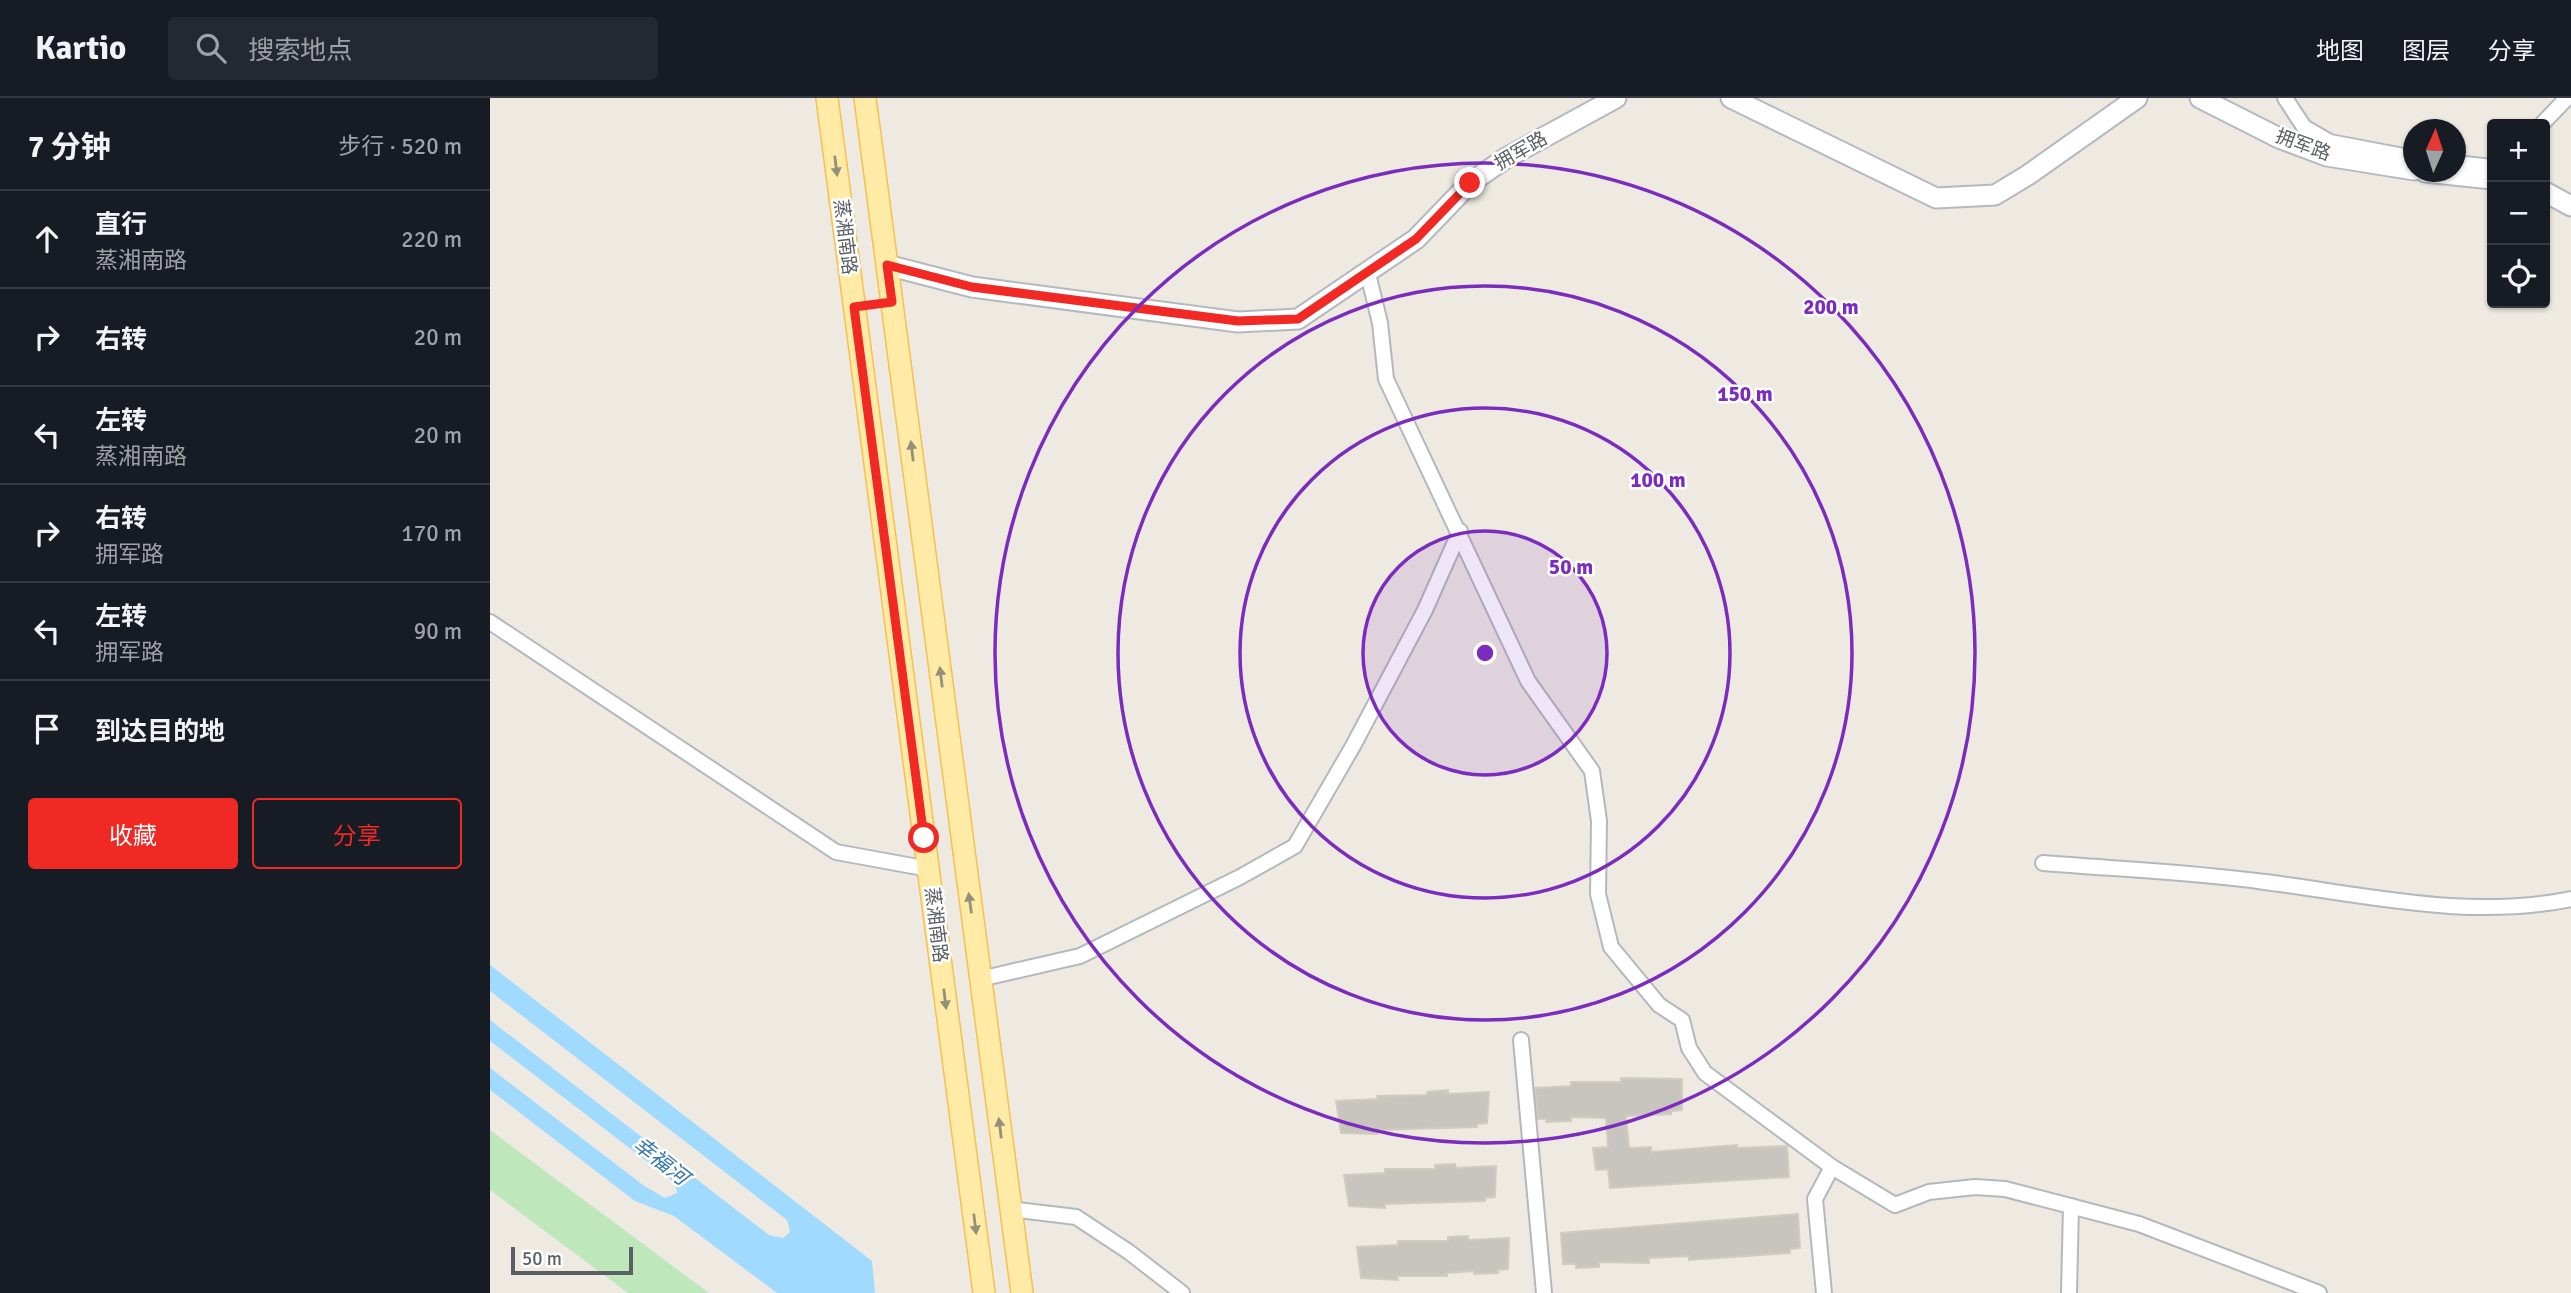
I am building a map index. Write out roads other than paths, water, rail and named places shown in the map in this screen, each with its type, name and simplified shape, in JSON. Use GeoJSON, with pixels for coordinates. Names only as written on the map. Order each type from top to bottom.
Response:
{"type":"FeatureCollection","features":[{"type":"Feature","properties":{"kind":"main road","name":"蒸湘南路"},"geometry":{"type":"LineString","coordinates":[[827,98],[984,1293]]}},
{"type":"Feature","properties":{"kind":"main road","name":"蒸湘南路"},"geometry":{"type":"LineString","coordinates":[[865,98],[1021,1293]]}},
{"type":"Feature","properties":{"kind":"main road"},"geometry":{"type":"LineString","coordinates":[[854,307],[892,302]]}},
{"type":"Feature","properties":{"kind":"street","name":"拥军路"},"geometry":{"type":"LineString","coordinates":[[887,265],[972,287],[1238,321],[1298,319],[1416,239],[1470,183],[1506,158],[1616,98]]}},
{"type":"Feature","properties":{"kind":"street"},"geometry":{"type":"LineString","coordinates":[[1731,98],[1936,198],[1995,195],[2028,176],[2137,98]]}},
{"type":"Feature","properties":{"kind":"street"},"geometry":{"type":"LineString","coordinates":[[2286,98],[2304,127],[2330,142],[2403,156]]}},
{"type":"Feature","properties":{"kind":"street"},"geometry":{"type":"LineString","coordinates":[[2547,119],[2567,98]]}},
{"type":"Feature","properties":{"kind":"street","name":"拥军路"},"geometry":{"type":"LineString","coordinates":[[2209,100],[2279,138],[2328,156],[2403,168]]}},
{"type":"Feature","properties":{"kind":"street"},"geometry":{"type":"LineString","coordinates":[[2466,164],[2487,166]]}},
{"type":"Feature","properties":{"kind":"street"},"geometry":{"type":"LineString","coordinates":[[2466,176],[2487,178]]}},
{"type":"Feature","properties":{"kind":"street"},"geometry":{"type":"LineString","coordinates":[[2550,195],[2571,206]]}},
{"type":"Feature","properties":{"kind":"street"},"geometry":{"type":"LineString","coordinates":[[1368,274],[1380,324],[1386,380],[1460,531],[1528,681],[1592,771],[1600,821],[1598,894],[1611,947],[1659,1004],[1682,1020],[1689,1048],[1705,1073],[1832,1167],[1895,1205],[1929,1192],[1975,1187],[2005,1189],[2139,1224],[2319,1293]]}},
{"type":"Feature","properties":{"kind":"street"},"geometry":{"type":"LineString","coordinates":[[980,979],[1080,956],[1240,877],[1295,846],[1353,746],[1425,610],[1460,531]]}},
{"type":"Feature","properties":{"kind":"street"},"geometry":{"type":"LineString","coordinates":[[490,622],[836,852],[929,869]]}},
{"type":"Feature","properties":{"kind":"street"},"geometry":{"type":"LineString","coordinates":[[2043,863],[2261,881],[2464,909],[2530,907],[2571,899]]}},
{"type":"Feature","properties":{"kind":"street"},"geometry":{"type":"LineString","coordinates":[[1521,1040],[1544,1293]]}},
{"type":"Feature","properties":{"kind":"street"},"geometry":{"type":"LineString","coordinates":[[1824,1293],[1815,1199],[1832,1167]]}},
{"type":"Feature","properties":{"kind":"street"},"geometry":{"type":"LineString","coordinates":[[2069,1293],[2071,1206]]}},
{"type":"Feature","properties":{"kind":"street"},"geometry":{"type":"LineString","coordinates":[[1010,1209],[1076,1217],[1129,1252],[1182,1293]]}},
{"type":"Feature","properties":{"kind":"water","name":"幸福河"},"geometry":{"type":"Polygon","coordinates":[[[490,965],[872,1261],[875,1293],[777,1293],[674,1216],[635,1201],[490,1090],[490,1068],[643,1185],[665,1198],[677,1193],[675,1183],[490,1041],[490,1020],[769,1235],[783,1238],[790,1232],[787,1220],[490,991],[490,965]]]}}]}
